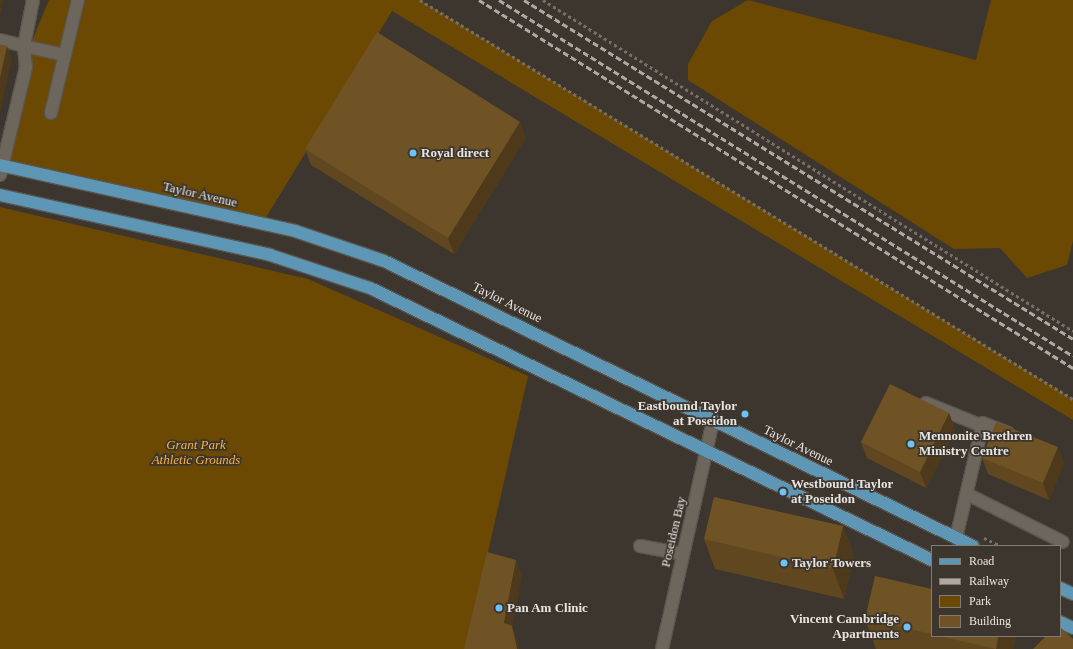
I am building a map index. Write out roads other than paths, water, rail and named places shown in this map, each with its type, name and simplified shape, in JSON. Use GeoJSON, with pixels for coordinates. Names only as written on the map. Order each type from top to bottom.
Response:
{"type":"FeatureCollection","features":[{"type":"Feature","properties":{"kind":"main road","name":"Taylor Avenue"},"geometry":{"type":"LineString","coordinates":[[1,168],[295,231],[360,252],[493,312],[713,421],[971,545]]}},
{"type":"Feature","properties":{"kind":"main road"},"geometry":{"type":"LineString","coordinates":[[0,194],[323,270],[433,317],[931,560]]}},
{"type":"Feature","properties":{"kind":"main road"},"geometry":{"type":"LineString","coordinates":[[1061,588],[1073,594]]}},
{"type":"Feature","properties":{"kind":"main road"},"geometry":{"type":"LineString","coordinates":[[1061,622],[1073,628]]}},
{"type":"Feature","properties":{"kind":"street"},"geometry":{"type":"LineString","coordinates":[[1,168],[26,66],[24,46],[33,0]]}},
{"type":"Feature","properties":{"kind":"street"},"geometry":{"type":"LineString","coordinates":[[51,113],[78,0]]}},
{"type":"Feature","properties":{"kind":"street"},"geometry":{"type":"LineString","coordinates":[[0,40],[65,55]]}},
{"type":"Feature","properties":{"kind":"street"},"geometry":{"type":"LineString","coordinates":[[917,400],[982,426]]}},
{"type":"Feature","properties":{"kind":"street","name":"Poseidon Bay"},"geometry":{"type":"LineString","coordinates":[[662,649],[713,421]]}},
{"type":"Feature","properties":{"kind":"street"},"geometry":{"type":"LineString","coordinates":[[956,538],[983,423],[1018,437]]}},
{"type":"Feature","properties":{"kind":"street"},"geometry":{"type":"LineString","coordinates":[[967,494],[1063,542]]}},
{"type":"Feature","properties":{"kind":"street"},"geometry":{"type":"LineString","coordinates":[[640,546],[683,554]]}},
{"type":"Feature","properties":{"kind":"railway"},"geometry":{"type":"LineString","coordinates":[[479,0],[1073,368]]}},
{"type":"Feature","properties":{"kind":"railway"},"geometry":{"type":"LineString","coordinates":[[499,0],[1073,356]]}},
{"type":"Feature","properties":{"kind":"railway"},"geometry":{"type":"LineString","coordinates":[[524,0],[1073,339]]}},
{"type":"Feature","properties":{"kind":"place","name":"Royal direct"},"geometry":{"type":"Point","coordinates":[413,153]}},
{"type":"Feature","properties":{"kind":"place","name":"Eastbound Taylor at Poseidon"},"geometry":{"type":"Point","coordinates":[745,414]}},
{"type":"Feature","properties":{"kind":"place","name":"Mennonite Brethren Ministry Centre"},"geometry":{"type":"Point","coordinates":[911,444]}},
{"type":"Feature","properties":{"kind":"place","name":"Westbound Taylor at Poseidon"},"geometry":{"type":"Point","coordinates":[783,492]}},
{"type":"Feature","properties":{"kind":"place","name":"Taylor Towers"},"geometry":{"type":"Point","coordinates":[784,563]}},
{"type":"Feature","properties":{"kind":"place","name":"Pan Am Clinic"},"geometry":{"type":"Point","coordinates":[499,608]}},
{"type":"Feature","properties":{"kind":"place","name":"Vincent Cambridge Apartments"},"geometry":{"type":"Point","coordinates":[907,627]}},
{"type":"Feature","properties":{"kind":"park label","name":"Grant Park Athletic Grounds"},"geometry":{"type":"Point","coordinates":[196,454]}}]}
